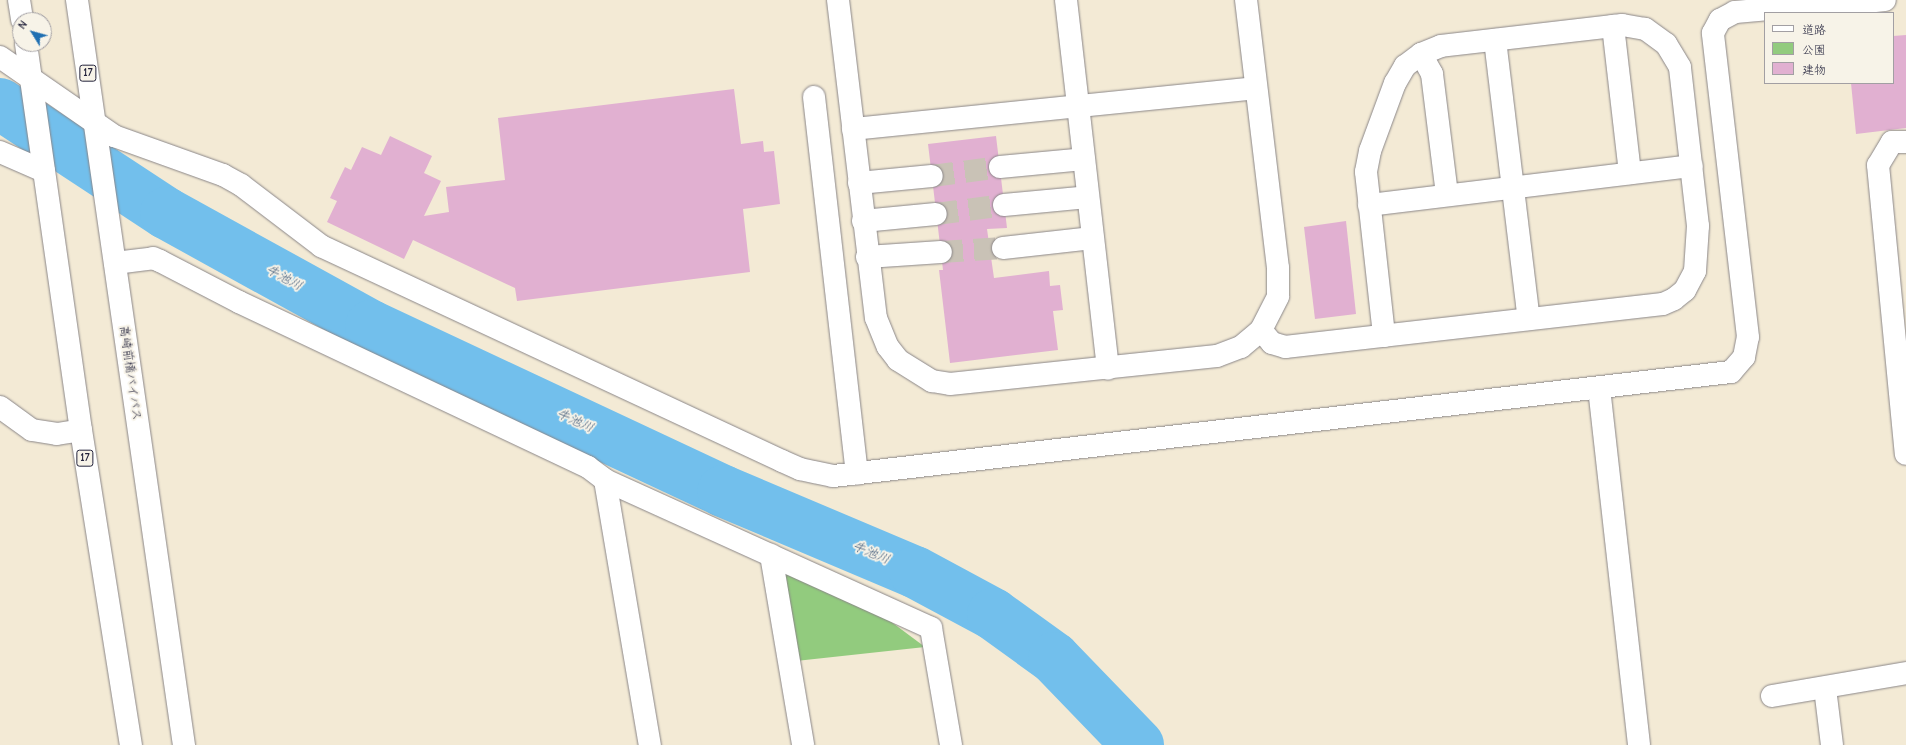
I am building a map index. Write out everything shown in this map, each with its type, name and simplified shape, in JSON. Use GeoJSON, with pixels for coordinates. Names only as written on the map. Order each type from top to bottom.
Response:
{"type":"FeatureCollection","features":[{"type":"Feature","properties":{"kind":"main road"},"geometry":{"type":"LineString","coordinates":[[19,0],[21,12]]}},
{"type":"Feature","properties":{"kind":"main road","name":"高崎前橋バイパス"},"geometry":{"type":"LineString","coordinates":[[77,0],[184,745]]}},
{"type":"Feature","properties":{"kind":"main road"},"geometry":{"type":"LineString","coordinates":[[838,0],[867,257],[876,318],[888,347],[898,360],[932,381],[950,384],[1108,369],[1217,356],[1241,347],[1261,330],[1274,305],[1278,286],[1246,0]]}},
{"type":"Feature","properties":{"kind":"main road"},"geometry":{"type":"LineString","coordinates":[[1066,0],[1108,369]]}},
{"type":"Feature","properties":{"kind":"main road"},"geometry":{"type":"LineString","coordinates":[[0,57],[95,124],[126,141],[223,175],[258,196],[321,246],[597,377],[800,469],[833,476],[1722,374],[1736,368],[1744,357],[1748,337],[1713,33],[1720,20],[1735,12],[1815,2],[1885,0]]}},
{"type":"Feature","properties":{"kind":"main road"},"geometry":{"type":"LineString","coordinates":[[1261,330],[1272,343],[1285,347],[1529,320],[1663,304],[1685,290],[1695,271],[1698,253],[1698,226],[1680,67],[1666,44],[1645,29],[1622,25],[1441,46],[1421,54],[1400,72],[1370,151],[1366,172],[1368,205],[1384,336]]}},
{"type":"Feature","properties":{"kind":"main road"},"geometry":{"type":"LineString","coordinates":[[1613,26],[1630,173]]}},
{"type":"Feature","properties":{"kind":"main road"},"geometry":{"type":"LineString","coordinates":[[1496,40],[1529,320]]}},
{"type":"Feature","properties":{"kind":"main road","name":"17"},"geometry":{"type":"LineString","coordinates":[[27,52],[81,430],[131,745]]}},
{"type":"Feature","properties":{"kind":"main road"},"geometry":{"type":"LineString","coordinates":[[1421,54],[1432,74],[1447,196]]}},
{"type":"Feature","properties":{"kind":"main road"},"geometry":{"type":"LineString","coordinates":[[853,129],[1256,88]]}},
{"type":"Feature","properties":{"kind":"main road"},"geometry":{"type":"LineString","coordinates":[[814,97],[857,474]]}},
{"type":"Feature","properties":{"kind":"main road"},"geometry":{"type":"LineString","coordinates":[[1906,142],[1892,142],[1878,165],[1906,454]]}},
{"type":"Feature","properties":{"kind":"main road"},"geometry":{"type":"LineString","coordinates":[[0,152],[44,171]]}},
{"type":"Feature","properties":{"kind":"main road"},"geometry":{"type":"LineString","coordinates":[[1000,168],[1084,159]]}},
{"type":"Feature","properties":{"kind":"main road"},"geometry":{"type":"LineString","coordinates":[[1368,205],[1692,166]]}},
{"type":"Feature","properties":{"kind":"main road"},"geometry":{"type":"LineString","coordinates":[[859,183],[932,176]]}},
{"type":"Feature","properties":{"kind":"main road"},"geometry":{"type":"LineString","coordinates":[[1004,205],[1088,197]]}},
{"type":"Feature","properties":{"kind":"main road"},"geometry":{"type":"LineString","coordinates":[[863,221],[936,214]]}},
{"type":"Feature","properties":{"kind":"main road"},"geometry":{"type":"LineString","coordinates":[[1003,248],[1092,238]]}},
{"type":"Feature","properties":{"kind":"main road"},"geometry":{"type":"LineString","coordinates":[[867,257],[941,252]]}},
{"type":"Feature","properties":{"kind":"main road"},"geometry":{"type":"LineString","coordinates":[[115,263],[153,258],[160,261],[246,306],[588,467],[605,480],[771,554],[931,628],[951,745]]}},
{"type":"Feature","properties":{"kind":"main road"},"geometry":{"type":"LineString","coordinates":[[1599,388],[1639,745]]}},
{"type":"Feature","properties":{"kind":"main road"},"geometry":{"type":"LineString","coordinates":[[0,408],[32,430],[44,433],[81,430]]}},
{"type":"Feature","properties":{"kind":"main road"},"geometry":{"type":"LineString","coordinates":[[605,480],[650,745]]}},
{"type":"Feature","properties":{"kind":"main road"},"geometry":{"type":"LineString","coordinates":[[771,554],[803,745]]}},
{"type":"Feature","properties":{"kind":"main road"},"geometry":{"type":"LineString","coordinates":[[1772,696],[1906,674]]}},
{"type":"Feature","properties":{"kind":"main road"},"geometry":{"type":"LineString","coordinates":[[1825,688],[1832,745]]}},
{"type":"Feature","properties":{"kind":"green space"},"geometry":{"type":"Polygon","coordinates":[[[790,571],[882,615],[925,647],[796,661],[780,578],[790,571]]]}},
{"type":"Feature","properties":{"kind":"building"},"geometry":{"type":"Polygon","coordinates":[[[1906,35],[1906,128],[1856,134],[1851,84],[1894,84],[1894,36],[1906,35]]]}},
{"type":"Feature","properties":{"kind":"building"},"geometry":{"type":"Polygon","coordinates":[[[734,89],[741,144],[763,141],[764,152],[774,151],[780,204],[743,209],[750,272],[517,301],[515,288],[413,240],[404,259],[327,222],[337,201],[330,198],[345,167],[351,170],[362,147],[381,155],[390,136],[432,156],[424,173],[441,181],[424,216],[449,212],[446,187],[505,180],[498,118],[734,89]]]}},
{"type":"Feature","properties":{"kind":"building"},"geometry":{"type":"Polygon","coordinates":[[[996,136],[1007,228],[987,229],[994,278],[1049,271],[1050,286],[1060,285],[1063,310],[1053,311],[1058,350],[950,363],[939,270],[943,270],[928,144],[996,136]]]}},
{"type":"Feature","properties":{"kind":"building"},"geometry":{"type":"Polygon","coordinates":[[[1346,221],[1356,314],[1315,319],[1304,227],[1346,221]]]}},
{"type":"Feature","properties":{"kind":"waterway","name":"牛池川"},"geometry":{"type":"LineString","coordinates":[[0,104],[166,213],[371,326],[723,491],[915,572],[993,614],[1054,658],[1138,745]]}},
{"type":"Feature","properties":{"kind":"tunnel"},"geometry":{"type":"LineString","coordinates":[[932,176],[1000,167]]}},
{"type":"Feature","properties":{"kind":"tunnel"},"geometry":{"type":"LineString","coordinates":[[936,214],[1004,205]]}},
{"type":"Feature","properties":{"kind":"tunnel"},"geometry":{"type":"LineString","coordinates":[[941,252],[1003,248]]}}]}
